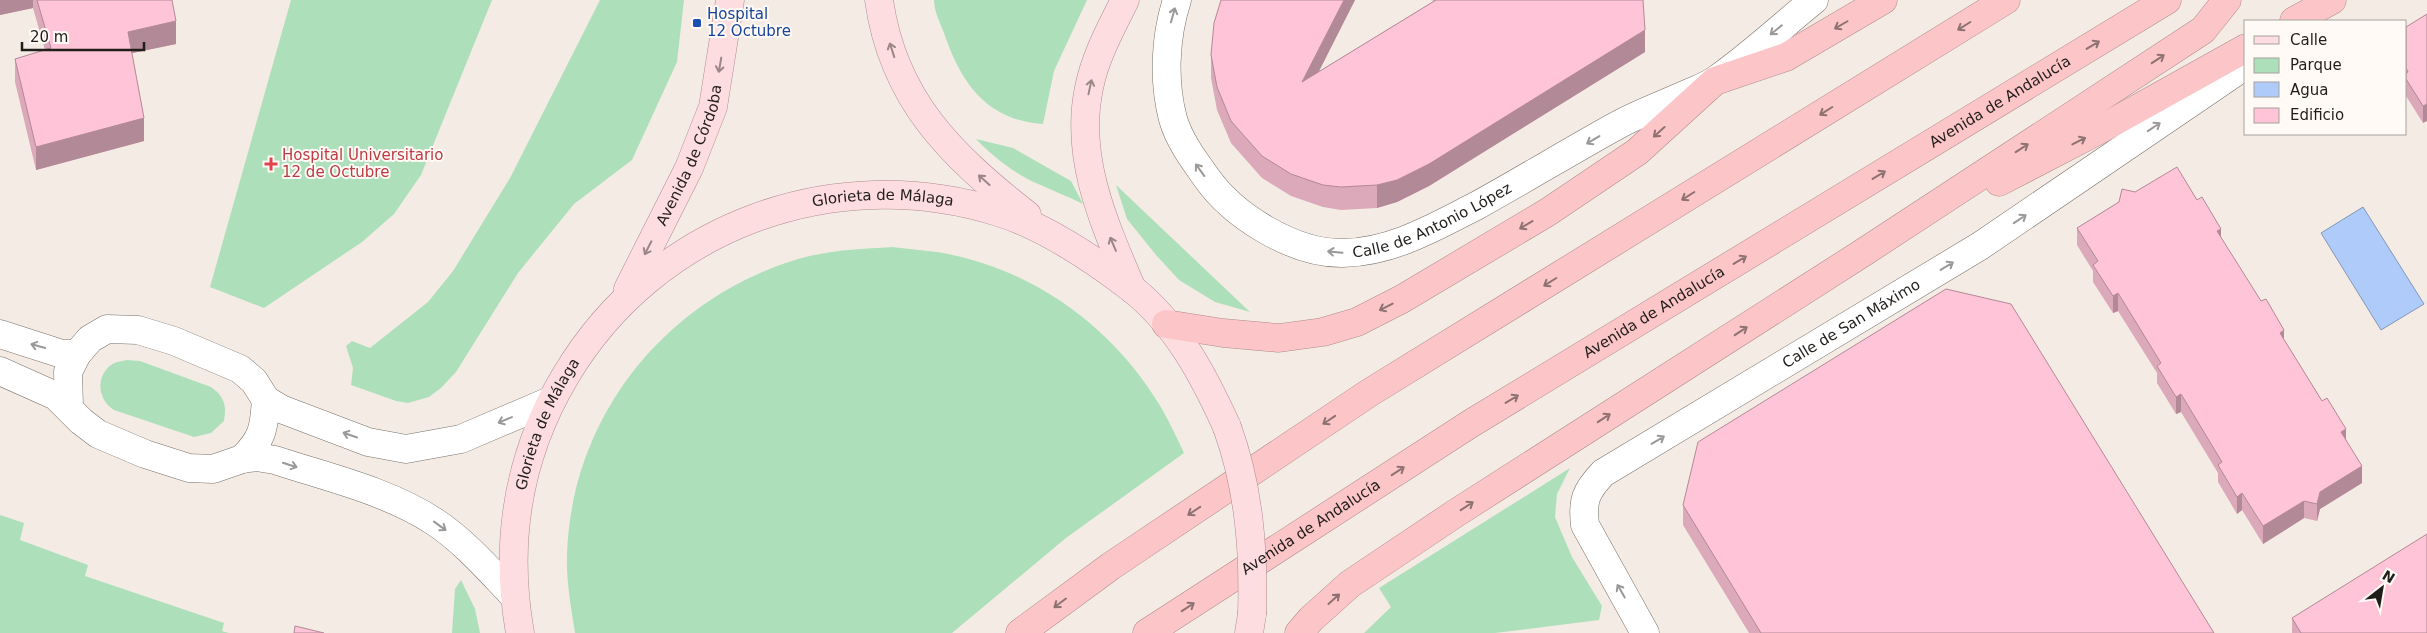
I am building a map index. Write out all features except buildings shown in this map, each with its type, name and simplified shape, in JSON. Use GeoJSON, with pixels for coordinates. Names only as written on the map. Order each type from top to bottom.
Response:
{"type":"FeatureCollection","features":[{"type":"Feature","properties":{"kind":"highway"},"geometry":{"type":"LineString","coordinates":[[1166,324],[1223,333],[1279,338],[1324,332],[1357,322],[1402,299],[1556,207],[1637,152],[1715,81],[1786,57],[1884,0]]}},
{"type":"Feature","properties":{"kind":"highway"},"geometry":{"type":"LineString","coordinates":[[1020,633],[1110,566],[1369,393],[2006,0]]}},
{"type":"Feature","properties":{"kind":"highway","name":"Avenida de Andalucía"},"geometry":{"type":"LineString","coordinates":[[1147,633],[1470,424],[2166,0]]}},
{"type":"Feature","properties":{"kind":"highway"},"geometry":{"type":"LineString","coordinates":[[1299,633],[1311,619],[1350,584],[1864,252],[2203,30],[2227,0]]}},
{"type":"Feature","properties":{"kind":"highway"},"geometry":{"type":"LineString","coordinates":[[2296,20],[2332,0]]}},
{"type":"Feature","properties":{"kind":"highway"},"geometry":{"type":"LineString","coordinates":[[1864,252],[2099,130],[2244,49]]}},
{"type":"Feature","properties":{"kind":"main road","name":"Avenida de Córdoba"},"geometry":{"type":"LineString","coordinates":[[621,302],[689,168],[713,107],[730,0]]}},
{"type":"Feature","properties":{"kind":"main road"},"geometry":{"type":"LineString","coordinates":[[879,0],[882,19],[903,82],[931,126],[983,180],[1049,233]]}},
{"type":"Feature","properties":{"kind":"main road"},"geometry":{"type":"LineString","coordinates":[[1125,0],[1097,61],[1089,88],[1085,123],[1092,189],[1132,289]]}},
{"type":"Feature","properties":{"kind":"main road","name":"Glorieta de Málaga"},"geometry":{"type":"LineString","coordinates":[[520,633],[514,595],[514,529],[526,463],[550,400],[582,348],[621,302],[659,268],[702,241],[779,208],[863,194],[948,200],[999,212],[1049,233],[1132,289],[1166,324],[1197,365],[1227,427],[1245,487],[1252,537],[1251,623]]}},
{"type":"Feature","properties":{"kind":"street","name":"Calle de Antonio López"},"geometry":{"type":"LineString","coordinates":[[1177,0],[1171,20],[1167,64],[1174,120],[1188,153],[1210,183],[1232,207],[1261,227],[1291,241],[1318,250],[1341,253],[1384,248],[1412,238],[1532,176],[1618,125],[1715,81],[1814,0]]}},
{"type":"Feature","properties":{"kind":"street"},"geometry":{"type":"LineString","coordinates":[[2312,20],[2342,0]]}},
{"type":"Feature","properties":{"kind":"street","name":"Calle de San Máximo"},"geometry":{"type":"LineString","coordinates":[[1645,633],[1585,525],[1582,506],[1591,486],[1603,473],[1980,246],[2244,66]]}},
{"type":"Feature","properties":{"kind":"street"},"geometry":{"type":"LineString","coordinates":[[69,407],[68,372],[77,354],[90,339],[107,329],[138,330],[174,341],[240,369],[254,381],[266,400],[302,419],[368,442],[406,450],[461,439],[550,400]]}},
{"type":"Feature","properties":{"kind":"street"},"geometry":{"type":"LineString","coordinates":[[0,334],[62,354],[77,354]]}},
{"type":"Feature","properties":{"kind":"street"},"geometry":{"type":"LineString","coordinates":[[0,371],[42,388],[56,396],[69,407],[81,422],[98,434],[145,454],[189,468],[213,469],[242,458],[252,449],[264,428],[266,400]]}},
{"type":"Feature","properties":{"kind":"street"},"geometry":{"type":"LineString","coordinates":[[242,458],[275,460],[413,508],[437,523],[465,546],[514,595]]}},
{"type":"Feature","properties":{"kind":"green space"},"geometry":{"type":"Polygon","coordinates":[[[291,0],[492,0],[421,175],[394,214],[362,242],[264,308],[210,287],[291,0]]]}},
{"type":"Feature","properties":{"kind":"green space"},"geometry":{"type":"Polygon","coordinates":[[[600,0],[684,0],[677,62],[632,160],[574,204],[518,273],[456,372],[441,388],[429,397],[408,403],[396,401],[351,385],[353,368],[346,346],[352,341],[370,348],[428,302],[453,271],[510,178],[600,0]]]}},
{"type":"Feature","properties":{"kind":"green space"},"geometry":{"type":"Polygon","coordinates":[[[934,0],[1087,0],[1054,71],[1043,124],[1023,121],[1006,115],[991,107],[978,96],[959,68],[951,51],[935,8],[934,0]]]}},
{"type":"Feature","properties":{"kind":"green space"},"geometry":{"type":"Polygon","coordinates":[[[976,139],[1013,148],[1071,181],[1083,204],[1020,174],[989,152],[976,139]]]}},
{"type":"Feature","properties":{"kind":"green space"},"geometry":{"type":"Polygon","coordinates":[[[1116,185],[1250,312],[1215,302],[1179,280],[1127,219],[1116,185]]]}},
{"type":"Feature","properties":{"kind":"green space"},"geometry":{"type":"Polygon","coordinates":[[[892,247],[937,252],[972,260],[1005,271],[1067,305],[1120,352],[1142,379],[1162,409],[1184,453],[1066,538],[952,633],[575,633],[567,574],[567,554],[573,503],[587,455],[607,410],[635,369],[668,333],[707,302],[750,277],[810,256],[845,250],[892,247]]]}},
{"type":"Feature","properties":{"kind":"green space"},"geometry":{"type":"Polygon","coordinates":[[[127,360],[140,361],[211,387],[222,397],[225,406],[224,421],[211,433],[194,437],[114,410],[102,395],[100,388],[102,376],[111,365],[127,360]]]}},
{"type":"Feature","properties":{"kind":"green space"},"geometry":{"type":"Polygon","coordinates":[[[1570,468],[1557,494],[1555,517],[1572,557],[1602,606],[1599,620],[1495,633],[1364,633],[1391,607],[1379,588],[1570,468]]]}},
{"type":"Feature","properties":{"kind":"green space"},"geometry":{"type":"Polygon","coordinates":[[[0,515],[24,523],[20,540],[88,565],[85,576],[224,623],[222,631],[229,633],[0,633],[0,515]]]}},
{"type":"Feature","properties":{"kind":"green space"},"geometry":{"type":"Polygon","coordinates":[[[461,580],[475,609],[480,633],[452,633],[455,589],[461,580]]]}},
{"type":"Feature","properties":{"kind":"water"},"geometry":{"type":"Polygon","coordinates":[[[2363,207],[2424,304],[2381,330],[2321,233],[2363,207]]]}},
{"type":"Feature","properties":{"kind":"place","name":"Hospital 12 Octubre"},"geometry":{"type":"Point","coordinates":[697,23]}},
{"type":"Feature","properties":{"kind":"place","name":"Hospital Universitario 12 de Octubre"},"geometry":{"type":"Point","coordinates":[271,164]}}]}
